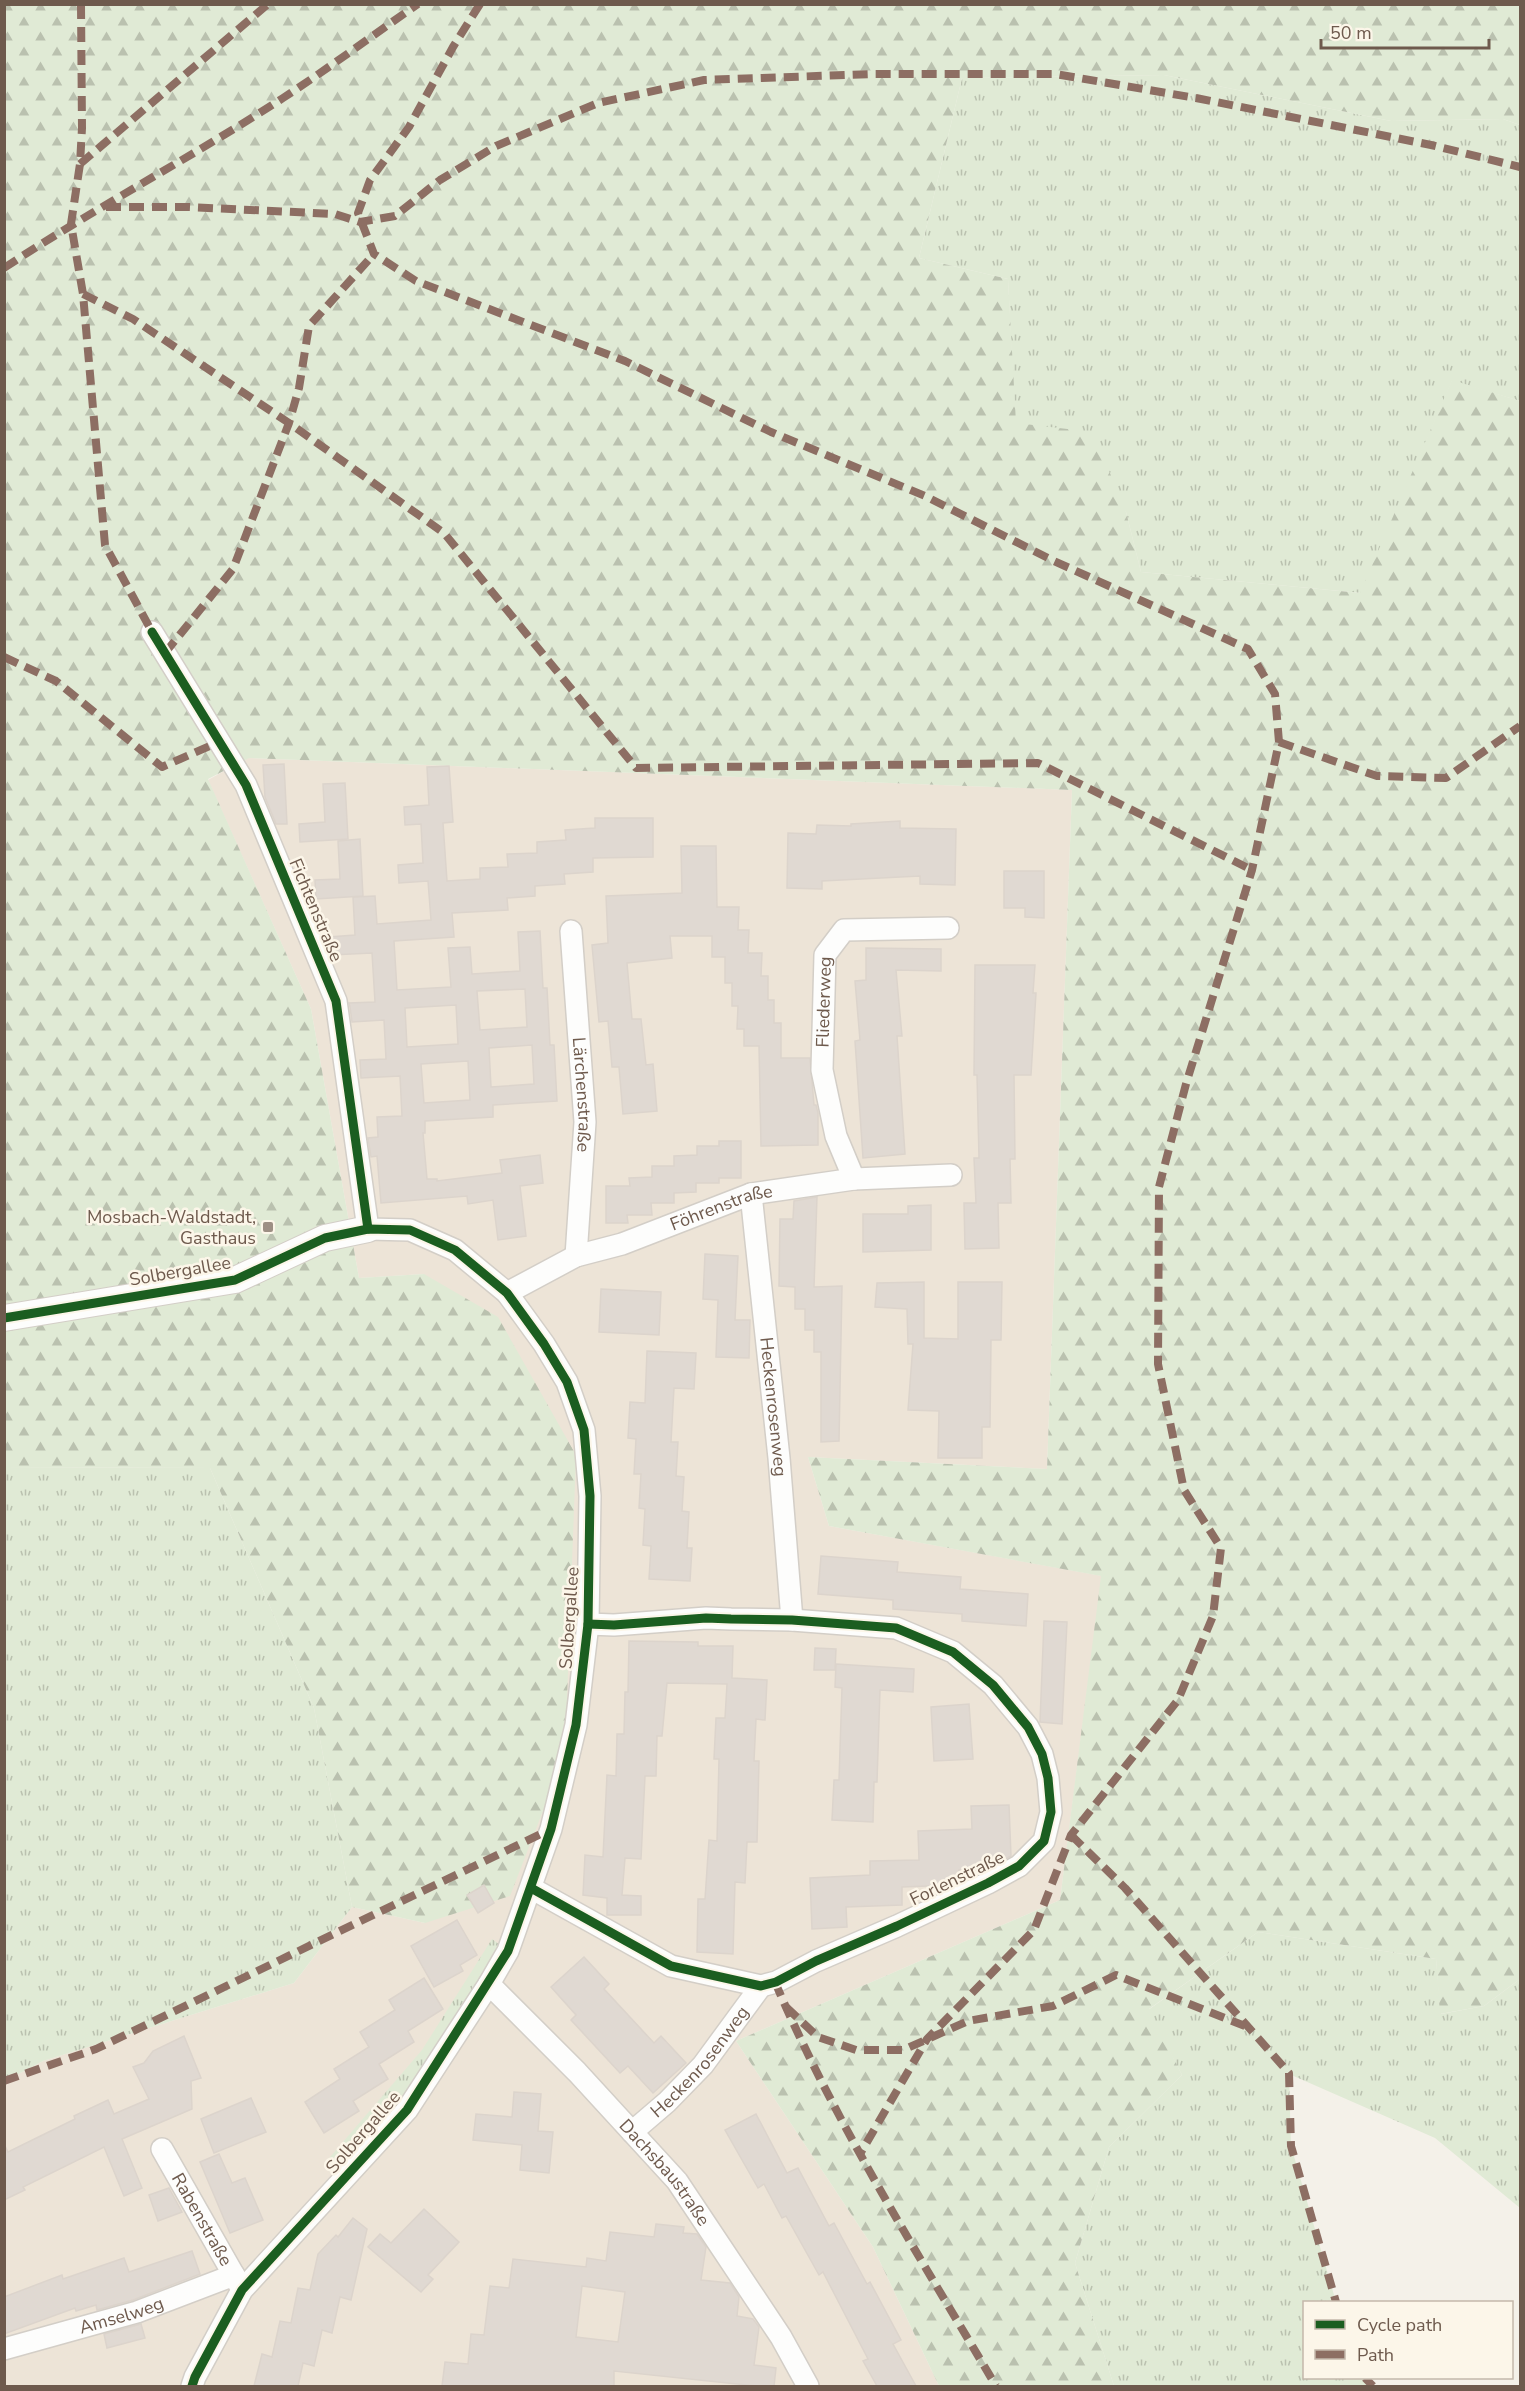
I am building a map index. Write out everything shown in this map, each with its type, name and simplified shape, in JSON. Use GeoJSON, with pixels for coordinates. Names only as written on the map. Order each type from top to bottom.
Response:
{"type":"FeatureCollection","features":[{"type":"Feature","properties":{"kind":"street","name":"Fichtenstraße"},"geometry":{"type":"LineString","coordinates":[[152,632],[246,785],[336,1000],[368,1229]]}},
{"type":"Feature","properties":{"kind":"street","name":"Fliederweg"},"geometry":{"type":"LineString","coordinates":[[854,1179],[836,1136],[822,1070],[825,955],[844,930],[948,928]]}},
{"type":"Feature","properties":{"kind":"street","name":"Lärchenstraße"},"geometry":{"type":"LineString","coordinates":[[571,931],[585,1122],[576,1256]]}},
{"type":"Feature","properties":{"kind":"street","name":"Föhrenstraße"},"geometry":{"type":"LineString","coordinates":[[507,1293],[576,1256],[622,1244],[751,1194],[854,1179],[951,1174]]}},
{"type":"Feature","properties":{"kind":"street","name":"Heckenrosenweg"},"geometry":{"type":"LineString","coordinates":[[751,1194],[779,1458],[792,1620]]}},
{"type":"Feature","properties":{"kind":"street","name":"Solbergallee"},"geometry":{"type":"LineString","coordinates":[[4,1318],[235,1280],[326,1238],[368,1229],[410,1230],[455,1250],[507,1293],[544,1344],[567,1382],[584,1430],[590,1497],[588,1624],[576,1725],[551,1829],[507,1951],[489,1984],[407,2110],[238,2282],[192,2386]]}},
{"type":"Feature","properties":{"kind":"street","name":"Forlenstraße"},"geometry":{"type":"LineString","coordinates":[[588,1624],[614,1625],[706,1618],[792,1620],[896,1628],[953,1652],[993,1685],[1028,1726],[1042,1754],[1048,1778],[1051,1812],[1044,1841],[1019,1866],[897,1926],[816,1961],[776,1982],[761,1986]]}},
{"type":"Feature","properties":{"kind":"street"},"geometry":{"type":"LineString","coordinates":[[531,1888],[671,1966],[761,1986]]}},
{"type":"Feature","properties":{"kind":"street","name":"Dachsbaustraße"},"geometry":{"type":"LineString","coordinates":[[489,1984],[577,2072],[677,2181],[781,2337],[808,2386]]}},
{"type":"Feature","properties":{"kind":"street","name":"Heckenrosenweg"},"geometry":{"type":"LineString","coordinates":[[632,2132],[703,2065],[761,1986]]}},
{"type":"Feature","properties":{"kind":"street","name":"Rabenstraße"},"geometry":{"type":"LineString","coordinates":[[162,2149],[238,2282]]}},
{"type":"Feature","properties":{"kind":"street","name":"Amselweg"},"geometry":{"type":"LineString","coordinates":[[4,2349],[238,2282]]}},
{"type":"Feature","properties":{"kind":"shaded area"},"geometry":{"type":"Polygon","coordinates":[[[248,758],[1072,790],[1047,1469],[808,1457],[829,1526],[1102,1576],[1060,1900],[736,2041],[873,2247],[939,2386],[5,2386],[5,2081],[43,2061],[294,1983],[352,1907],[425,1923],[424,1274],[359,1278],[311,1009],[208,780],[248,758]]]}},
{"type":"Feature","properties":{"kind":"green space"},"geometry":{"type":"Polygon","coordinates":[[[5,5],[1520,5],[1520,125],[1503,119],[1391,121],[1164,75],[962,78],[919,258],[1008,279],[1016,423],[1093,432],[1126,512],[1141,572],[1360,593],[1452,380],[1520,401],[1520,1979],[1484,2006],[1440,2014],[1436,1959],[1258,1932],[1149,2009],[1182,2075],[1109,2147],[1075,2263],[1114,2386],[939,2386],[873,2247],[736,2041],[1060,1900],[1101,1576],[829,1526],[808,1457],[1047,1469],[1072,790],[249,758],[208,779],[311,1009],[359,1278],[424,1274],[498,1317],[576,1455],[565,1754],[510,1896],[425,1923],[352,1907],[314,1708],[210,1468],[5,1467],[5,5]]]}},
{"type":"Feature","properties":{"kind":"green space"},"geometry":{"type":"Polygon","coordinates":[[[1164,75],[1391,121],[1503,119],[1520,125],[1520,401],[1452,381],[1361,593],[1141,572],[1126,512],[1015,424],[1008,279],[919,258],[962,78],[1164,75]]]}},
{"type":"Feature","properties":{"kind":"green space"},"geometry":{"type":"Polygon","coordinates":[[[5,1467],[210,1468],[314,1708],[352,1907],[294,1983],[43,2061],[5,2081],[5,1467]]]}},
{"type":"Feature","properties":{"kind":"green space"},"geometry":{"type":"Polygon","coordinates":[[[1258,1932],[1436,1959],[1441,2014],[1484,2006],[1520,1979],[1520,2208],[1435,2138],[1289,2074],[1291,2146],[1336,2301],[1303,2301],[1303,2379],[1366,2379],[1373,2386],[1114,2386],[1075,2263],[1109,2147],[1182,2075],[1148,2010],[1258,1932]]]}},
{"type":"Feature","properties":{"kind":"green space"},"geometry":{"type":"Polygon","coordinates":[[[492,1939],[508,1951],[489,1984],[342,2181],[324,2164],[422,2050],[492,1939]]]}},
{"type":"Feature","properties":{"kind":"building"},"geometry":{"type":"Polygon","coordinates":[[[284,764],[287,824],[276,824],[265,797],[263,765],[284,764]]]}},
{"type":"Feature","properties":{"kind":"building"},"geometry":{"type":"Polygon","coordinates":[[[449,766],[453,822],[443,823],[447,881],[480,879],[480,868],[508,867],[507,854],[537,853],[537,842],[566,840],[565,830],[595,828],[595,818],[653,818],[653,857],[593,858],[593,872],[564,874],[565,884],[535,886],[535,896],[507,898],[508,910],[452,913],[454,937],[394,941],[397,990],[451,987],[448,948],[470,947],[472,974],[520,971],[518,932],[540,931],[543,988],[547,988],[550,1045],[554,1045],[557,1101],[493,1105],[493,1117],[425,1121],[425,1133],[423,1133],[427,1179],[437,1179],[437,1181],[502,1173],[500,1160],[540,1155],[543,1183],[520,1186],[526,1236],[498,1240],[493,1200],[468,1204],[467,1196],[381,1203],[377,1156],[371,1157],[368,1138],[378,1137],[377,1117],[402,1116],[400,1076],[361,1078],[360,1060],[386,1059],[384,1020],[352,1022],[349,1003],[375,1002],[372,953],[331,955],[329,937],[355,935],[353,897],[375,896],[377,924],[431,920],[428,881],[399,883],[398,865],[423,863],[421,824],[405,825],[404,807],[429,805],[427,767],[449,766]],[[525,989],[477,991],[480,1030],[527,1027],[525,989]],[[456,1005],[405,1008],[407,1047],[458,1044],[456,1005]],[[532,1045],[489,1048],[491,1087],[534,1084],[532,1045]],[[468,1061],[421,1064],[424,1103],[470,1100],[468,1061]]]}},
{"type":"Feature","properties":{"kind":"building"},"geometry":{"type":"Polygon","coordinates":[[[345,783],[348,839],[300,842],[299,824],[325,822],[323,784],[345,783]]]}},
{"type":"Feature","properties":{"kind":"building"},"geometry":{"type":"Polygon","coordinates":[[[900,821],[900,828],[956,829],[955,885],[920,884],[920,876],[822,881],[822,889],[787,888],[788,833],[816,834],[817,825],[851,826],[851,824],[900,821]]]}},
{"type":"Feature","properties":{"kind":"building"},"geometry":{"type":"Polygon","coordinates":[[[360,839],[363,896],[316,899],[315,880],[340,879],[338,841],[360,839]]]}},
{"type":"Feature","properties":{"kind":"building"},"geometry":{"type":"Polygon","coordinates":[[[681,846],[716,846],[717,907],[739,907],[738,930],[749,930],[748,953],[762,953],[761,976],[768,976],[768,1000],[774,1000],[774,1023],[781,1023],[781,1058],[810,1058],[814,1105],[818,1113],[818,1145],[761,1146],[759,1046],[744,1046],[744,1029],[737,1029],[738,1006],[732,1006],[732,983],[725,983],[725,957],[712,957],[712,936],[670,936],[672,958],[627,963],[632,1019],[641,1019],[646,1065],[653,1064],[657,1111],[623,1114],[619,1067],[612,1067],[608,1021],[599,1022],[592,945],[608,943],[606,896],[682,893],[681,846]]]}},
{"type":"Feature","properties":{"kind":"building"},"geometry":{"type":"Polygon","coordinates":[[[1004,871],[1044,871],[1044,918],[1025,917],[1025,908],[1004,908],[1004,871]]]}},
{"type":"Feature","properties":{"kind":"building"},"geometry":{"type":"Polygon","coordinates":[[[866,948],[941,949],[941,971],[896,970],[902,1036],[897,1036],[905,1154],[863,1158],[855,1041],[860,1040],[855,981],[866,980],[866,948]]]}},
{"type":"Feature","properties":{"kind":"building"},"geometry":{"type":"Polygon","coordinates":[[[975,965],[1035,965],[1033,993],[1036,993],[1031,1075],[1014,1075],[1015,1159],[1010,1159],[1011,1203],[998,1203],[999,1248],[965,1249],[964,1203],[976,1203],[974,1158],[979,1158],[977,1075],[974,1075],[975,965]]]}},
{"type":"Feature","properties":{"kind":"building"},"geometry":{"type":"Polygon","coordinates":[[[719,1141],[741,1141],[741,1178],[719,1178],[719,1183],[696,1183],[696,1192],[674,1193],[674,1203],[651,1203],[652,1215],[627,1215],[628,1223],[606,1223],[606,1186],[630,1186],[629,1178],[652,1177],[652,1166],[674,1166],[674,1156],[697,1155],[697,1146],[719,1146],[719,1141]]]}},
{"type":"Feature","properties":{"kind":"building"},"geometry":{"type":"Polygon","coordinates":[[[817,1197],[814,1287],[842,1286],[839,1441],[821,1442],[821,1352],[814,1352],[814,1330],[805,1330],[805,1309],[795,1309],[795,1287],[779,1286],[780,1219],[793,1219],[794,1201],[817,1197]]]}},
{"type":"Feature","properties":{"kind":"building"},"geometry":{"type":"Polygon","coordinates":[[[931,1205],[931,1250],[863,1252],[863,1214],[908,1214],[908,1206],[931,1205]]]}},
{"type":"Feature","properties":{"kind":"building"},"geometry":{"type":"Polygon","coordinates":[[[705,1254],[738,1256],[735,1320],[750,1320],[749,1358],[716,1357],[718,1300],[703,1299],[705,1254]]]}},
{"type":"Feature","properties":{"kind":"building"},"geometry":{"type":"Polygon","coordinates":[[[924,1282],[924,1338],[958,1339],[958,1282],[1002,1282],[1001,1340],[991,1340],[990,1427],[982,1427],[982,1458],[938,1458],[939,1411],[908,1410],[913,1344],[908,1344],[907,1309],[875,1307],[877,1283],[924,1282]]]}},
{"type":"Feature","properties":{"kind":"building"},"geometry":{"type":"Polygon","coordinates":[[[601,1289],[661,1292],[659,1335],[599,1332],[601,1289]]]}},
{"type":"Feature","properties":{"kind":"building"},"geometry":{"type":"Polygon","coordinates":[[[647,1351],[696,1353],[694,1389],[674,1388],[671,1442],[678,1442],[676,1476],[684,1477],[682,1511],[689,1512],[687,1548],[692,1548],[690,1581],[649,1579],[651,1546],[643,1545],[645,1509],[639,1508],[641,1474],[634,1474],[636,1439],[628,1438],[630,1402],[645,1403],[647,1351]]]}},
{"type":"Feature","properties":{"kind":"building"},"geometry":{"type":"Polygon","coordinates":[[[821,1556],[898,1562],[897,1572],[961,1577],[960,1589],[1028,1594],[1026,1626],[962,1621],[962,1614],[893,1609],[893,1600],[818,1594],[821,1556]]]}},
{"type":"Feature","properties":{"kind":"building"},"geometry":{"type":"Polygon","coordinates":[[[1044,1621],[1067,1622],[1062,1724],[1040,1722],[1044,1621]]]}},
{"type":"Feature","properties":{"kind":"building"},"geometry":{"type":"Polygon","coordinates":[[[629,1641],[698,1642],[698,1646],[733,1646],[732,1678],[767,1680],[765,1720],[756,1719],[754,1761],[759,1761],[757,1842],[747,1842],[745,1883],[735,1882],[733,1954],[697,1952],[698,1899],[705,1899],[709,1840],[717,1841],[719,1759],[714,1759],[716,1718],[725,1718],[727,1684],[667,1683],[662,1736],[657,1736],[656,1776],[645,1776],[641,1859],[625,1858],[622,1895],[641,1896],[641,1915],[607,1915],[607,1898],[583,1895],[585,1855],[603,1857],[607,1775],[616,1776],[617,1734],[624,1734],[629,1641]]]}},
{"type":"Feature","properties":{"kind":"building"},"geometry":{"type":"Polygon","coordinates":[[[815,1648],[836,1649],[835,1670],[814,1670],[815,1648]]]}},
{"type":"Feature","properties":{"kind":"building"},"geometry":{"type":"Polygon","coordinates":[[[836,1664],[914,1669],[913,1692],[880,1690],[877,1782],[874,1782],[873,1822],[832,1820],[834,1780],[839,1780],[842,1688],[835,1687],[836,1664]]]}},
{"type":"Feature","properties":{"kind":"building"},"geometry":{"type":"Polygon","coordinates":[[[969,1704],[973,1759],[934,1761],[931,1707],[969,1704]]]}},
{"type":"Feature","properties":{"kind":"building"},"geometry":{"type":"Polygon","coordinates":[[[1009,1805],[1011,1856],[1004,1860],[995,1860],[996,1864],[986,1870],[959,1870],[959,1883],[954,1885],[902,1887],[902,1905],[846,1907],[847,1927],[812,1929],[810,1878],[870,1875],[870,1861],[919,1860],[918,1831],[972,1829],[971,1806],[1009,1805]]]}},
{"type":"Feature","properties":{"kind":"building"},"geometry":{"type":"Polygon","coordinates":[[[484,1885],[494,1903],[478,1913],[467,1895],[484,1885]]]}},
{"type":"Feature","properties":{"kind":"building"},"geometry":{"type":"Polygon","coordinates":[[[457,1920],[477,1955],[460,1965],[463,1971],[434,1987],[411,1946],[457,1920]]]}},
{"type":"Feature","properties":{"kind":"building"},"geometry":{"type":"Polygon","coordinates":[[[584,1957],[609,1984],[604,1989],[654,2043],[661,2036],[686,2063],[653,2093],[628,2066],[620,2073],[571,2020],[576,2015],[551,1987],[584,1957]]]}},
{"type":"Feature","properties":{"kind":"building"},"geometry":{"type":"Polygon","coordinates":[[[424,1978],[443,2009],[408,2031],[414,2042],[379,2064],[388,2079],[353,2101],[359,2111],[324,2133],[305,2102],[340,2079],[334,2069],[369,2047],[360,2032],[395,2010],[389,2000],[424,1978]]]}},
{"type":"Feature","properties":{"kind":"building"},"geometry":{"type":"Polygon","coordinates":[[[184,2036],[201,2078],[191,2081],[192,2109],[122,2139],[142,2188],[124,2196],[104,2147],[23,2187],[25,2190],[4,2200],[4,2144],[8,2152],[108,2100],[114,2114],[149,2099],[133,2067],[144,2063],[153,2051],[184,2036]]]}},
{"type":"Feature","properties":{"kind":"building"},"geometry":{"type":"Polygon","coordinates":[[[514,2092],[541,2094],[538,2131],[553,2132],[549,2173],[520,2170],[522,2145],[473,2140],[476,2114],[512,2117],[514,2092]]]}},
{"type":"Feature","properties":{"kind":"building"},"geometry":{"type":"Polygon","coordinates":[[[251,2098],[266,2132],[214,2153],[201,2119],[251,2098]]]}},
{"type":"Feature","properties":{"kind":"building"},"geometry":{"type":"Polygon","coordinates":[[[756,2114],[787,2173],[798,2168],[829,2226],[834,2223],[867,2284],[870,2282],[901,2340],[893,2344],[916,2386],[877,2386],[863,2361],[868,2359],[823,2272],[819,2275],[786,2216],[782,2218],[764,2184],[758,2188],[725,2130],[756,2114]]]}},
{"type":"Feature","properties":{"kind":"building"},"geometry":{"type":"Polygon","coordinates":[[[219,2154],[232,2183],[245,2178],[263,2220],[230,2233],[200,2162],[219,2154]]]}},
{"type":"Feature","properties":{"kind":"building"},"geometry":{"type":"Polygon","coordinates":[[[169,2188],[182,2212],[158,2221],[149,2195],[169,2188]]]}},
{"type":"Feature","properties":{"kind":"building"},"geometry":{"type":"Polygon","coordinates":[[[424,2209],[459,2242],[428,2275],[433,2279],[421,2292],[368,2247],[380,2234],[391,2243],[424,2209]]]}},
{"type":"Feature","properties":{"kind":"building"},"geometry":{"type":"Polygon","coordinates":[[[353,2218],[367,2229],[351,2300],[340,2297],[332,2333],[322,2330],[314,2366],[303,2363],[298,2386],[254,2386],[262,2354],[272,2357],[280,2321],[291,2323],[298,2288],[310,2290],[318,2254],[336,2235],[338,2237],[353,2218]]]}},
{"type":"Feature","properties":{"kind":"building"},"geometry":{"type":"Polygon","coordinates":[[[656,2224],[684,2227],[683,2233],[697,2234],[706,2247],[701,2280],[730,2283],[739,2297],[737,2316],[753,2319],[759,2327],[754,2365],[776,2368],[774,2386],[614,2371],[614,2386],[442,2386],[445,2362],[468,2364],[471,2334],[484,2335],[490,2286],[509,2288],[513,2259],[586,2267],[587,2258],[606,2261],[610,2232],[654,2237],[656,2224]],[[582,2286],[576,2337],[618,2342],[625,2292],[582,2286]]]}},
{"type":"Feature","properties":{"kind":"building"},"geometry":{"type":"Polygon","coordinates":[[[192,2251],[200,2274],[133,2300],[97,2310],[96,2305],[76,2311],[75,2308],[4,2334],[4,2297],[62,2275],[63,2279],[124,2258],[129,2272],[192,2251]]]}},
{"type":"Feature","properties":{"kind":"building"},"geometry":{"type":"Polygon","coordinates":[[[141,2324],[145,2338],[107,2348],[104,2334],[141,2324]]]}},
{"type":"Feature","properties":{"kind":"marked path"},"geometry":{"type":"LineString","coordinates":[[81,4],[82,128],[80,164],[71,224],[83,294],[105,545],[152,632]]}},
{"type":"Feature","properties":{"kind":"marked path"},"geometry":{"type":"LineString","coordinates":[[80,164],[268,4]]}},
{"type":"Feature","properties":{"kind":"marked path"},"geometry":{"type":"LineString","coordinates":[[4,268],[283,98],[418,4]]}},
{"type":"Feature","properties":{"kind":"marked path"},"geometry":{"type":"LineString","coordinates":[[480,4],[453,47],[409,127],[370,180],[358,213],[374,254],[416,281],[625,361],[771,432],[925,496],[1054,561],[1248,649],[1275,694],[1279,742],[1252,870],[1186,1084],[1159,1187],[1158,1364],[1184,1490],[1221,1548],[1213,1616],[1178,1700],[1071,1835],[1034,1930],[927,2039],[860,2154]]}},
{"type":"Feature","properties":{"kind":"marked path"},"geometry":{"type":"LineString","coordinates":[[106,207],[189,207],[335,214],[360,222],[395,216],[440,180],[496,146],[598,103],[704,80],[874,74],[1055,74],[1196,98],[1431,145],[1520,167]]}},
{"type":"Feature","properties":{"kind":"marked path"},"geometry":{"type":"LineString","coordinates":[[165,653],[233,569],[289,423],[299,388],[309,326],[374,254]]}},
{"type":"Feature","properties":{"kind":"marked path"},"geometry":{"type":"LineString","coordinates":[[83,294],[133,319],[289,423],[444,533],[636,768],[1038,763],[1252,870]]}},
{"type":"Feature","properties":{"kind":"marked path"},"geometry":{"type":"LineString","coordinates":[[4,657],[56,681],[162,767],[219,742]]}},
{"type":"Feature","properties":{"kind":"marked path"},"geometry":{"type":"LineString","coordinates":[[1279,742],[1377,776],[1446,778],[1520,726]]}},
{"type":"Feature","properties":{"kind":"marked path"},"geometry":{"type":"LineString","coordinates":[[4,2081],[96,2049],[551,1829]]}},
{"type":"Feature","properties":{"kind":"marked path"},"geometry":{"type":"LineString","coordinates":[[1071,1835],[1125,1888],[1289,2073],[1291,2146],[1336,2301]]}},
{"type":"Feature","properties":{"kind":"marked path"},"geometry":{"type":"LineString","coordinates":[[786,2007],[818,2037],[856,2050],[903,2050],[968,2021],[1053,2006],[1116,1975],[1245,2026]]}},
{"type":"Feature","properties":{"kind":"marked path"},"geometry":{"type":"LineString","coordinates":[[775,1982],[851,2137],[996,2386]]}},
{"type":"Feature","properties":{"kind":"marked path"},"geometry":{"type":"LineString","coordinates":[[1366,2379],[1373,2386]]}},
{"type":"Feature","properties":{"kind":"cycle path"},"geometry":{"type":"LineString","coordinates":[[152,632],[246,785],[336,1001],[368,1229]]}},
{"type":"Feature","properties":{"kind":"cycle path"},"geometry":{"type":"LineString","coordinates":[[4,1318],[235,1280],[325,1238],[368,1229],[410,1230],[455,1250],[507,1293],[544,1344],[567,1382],[584,1430],[590,1496],[588,1624],[576,1725],[551,1829],[508,1951],[407,2110],[242,2290],[192,2386]]}},
{"type":"Feature","properties":{"kind":"cycle path"},"geometry":{"type":"LineString","coordinates":[[531,1888],[671,1966],[761,1986],[776,1982],[816,1961],[897,1926],[1019,1866],[1044,1841],[1051,1812],[1048,1778],[1042,1754],[1028,1727],[993,1685],[953,1652],[896,1628],[792,1620],[706,1618],[614,1625],[588,1624]]}},
{"type":"Feature","properties":{"kind":"place","name":"Mosbach-Waldstadt, Gasthaus"},"geometry":{"type":"Point","coordinates":[268,1227]}}]}
